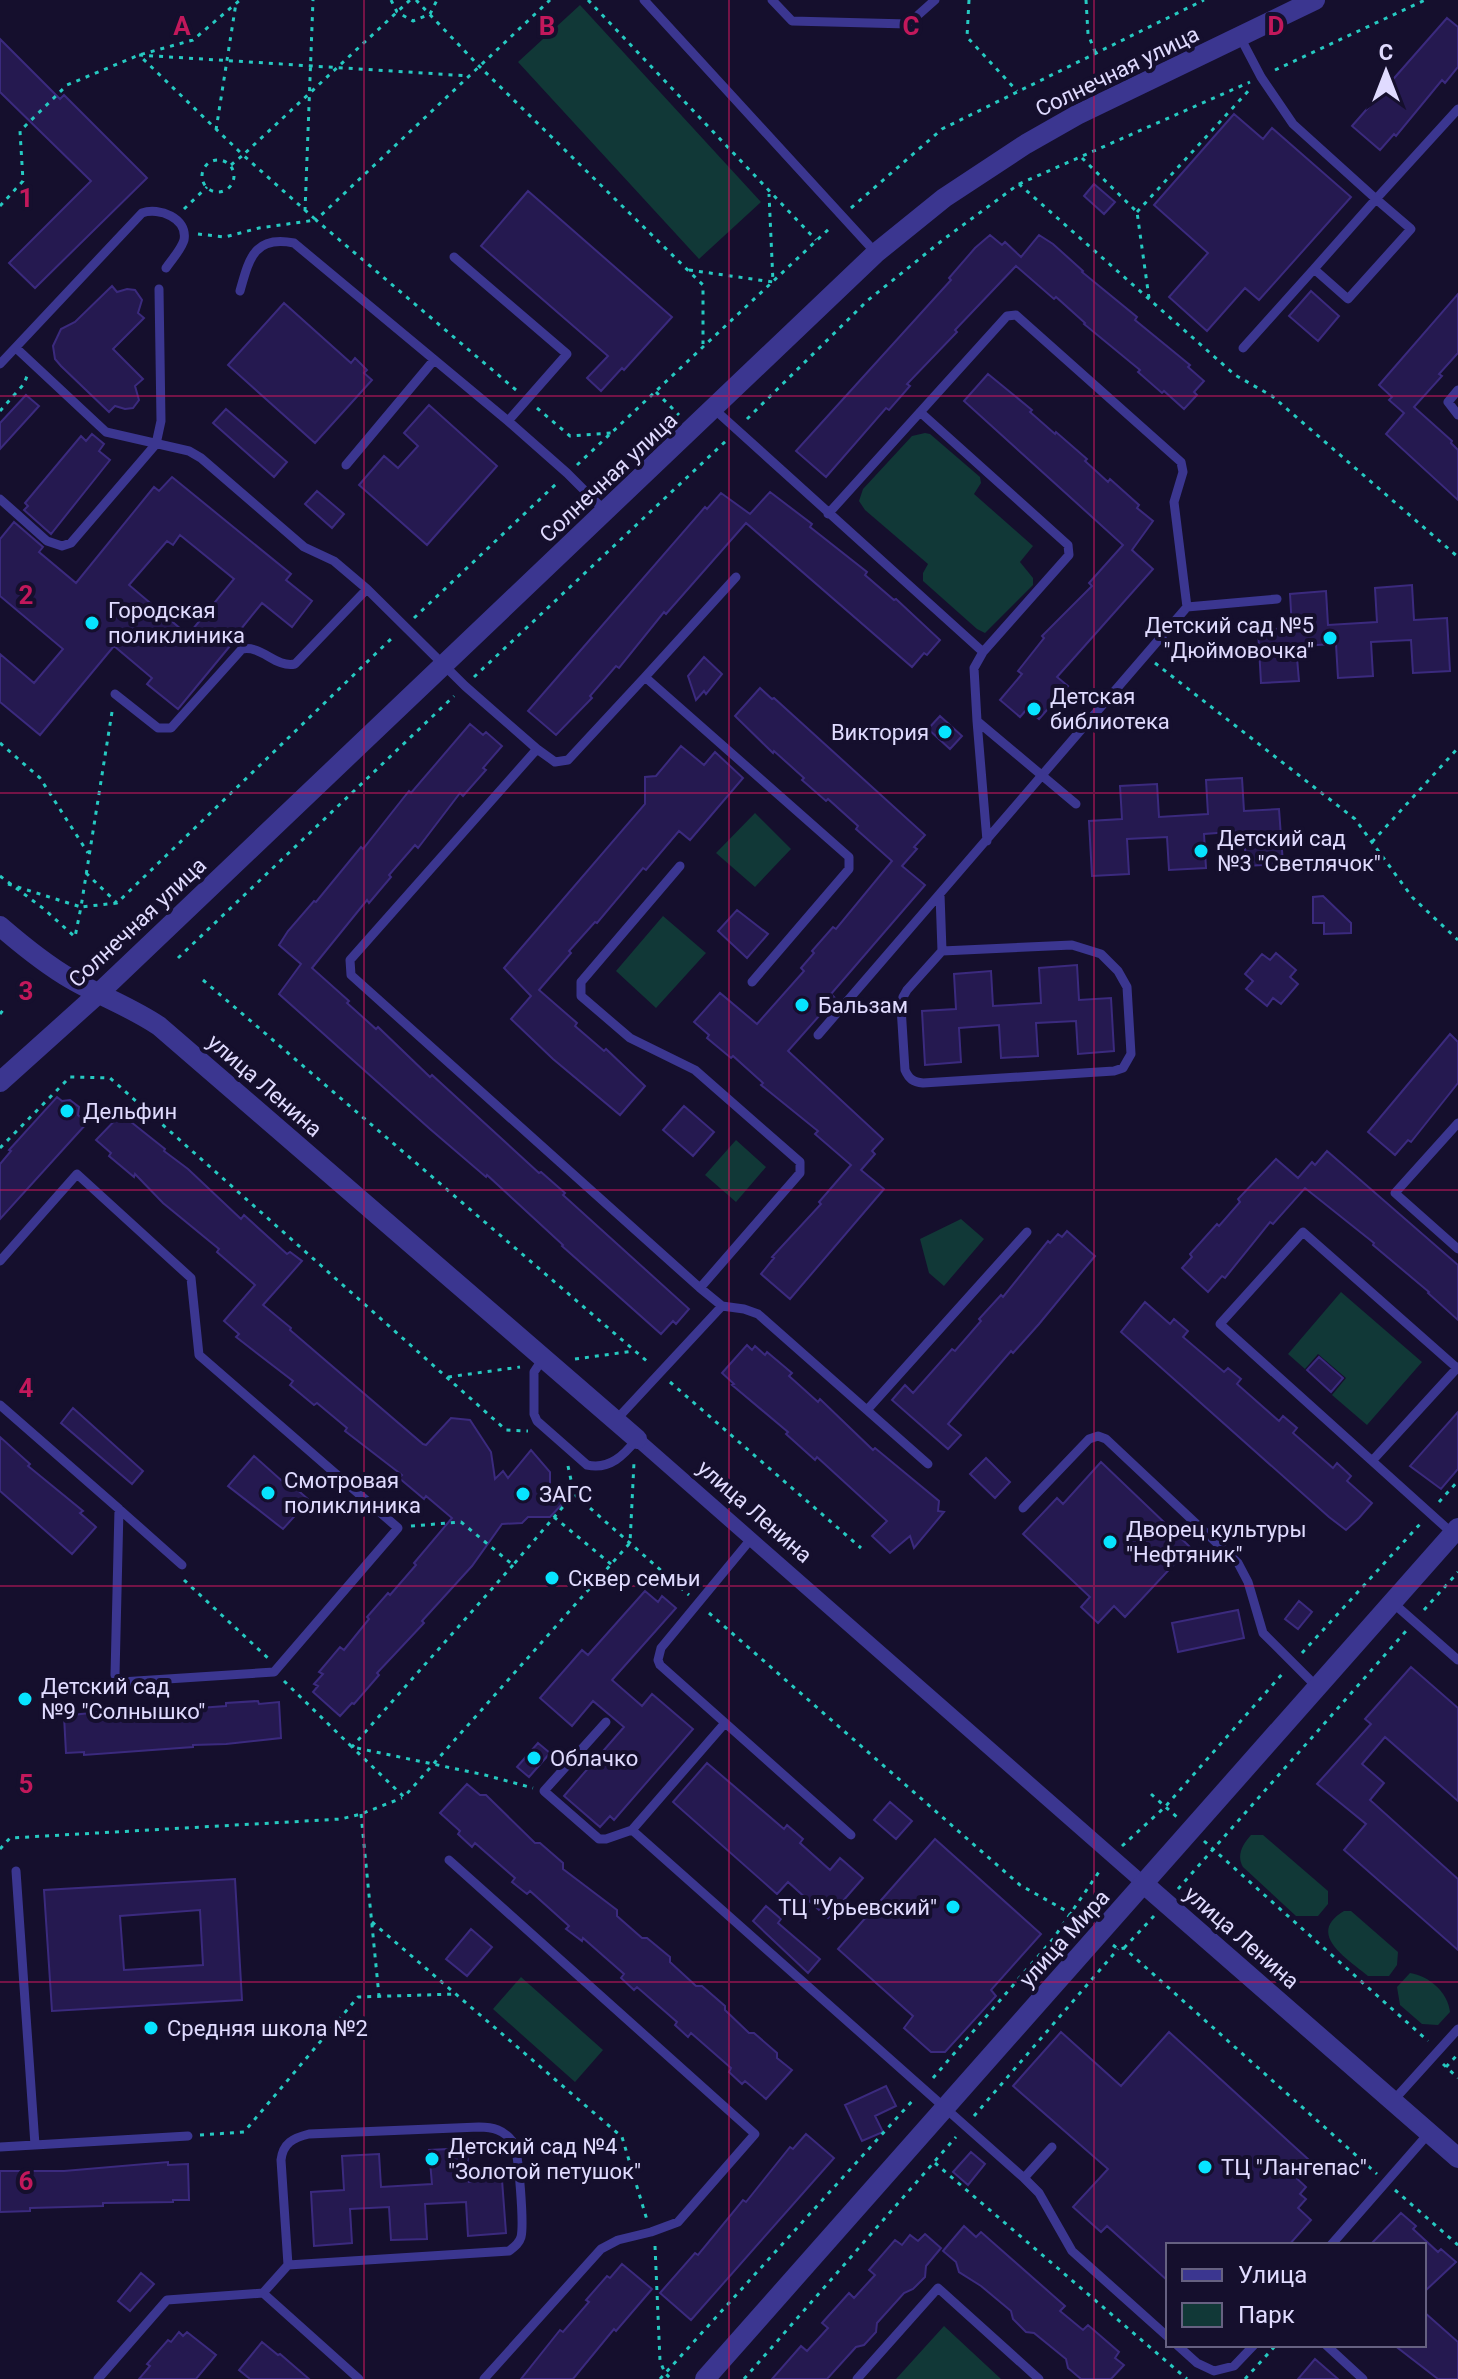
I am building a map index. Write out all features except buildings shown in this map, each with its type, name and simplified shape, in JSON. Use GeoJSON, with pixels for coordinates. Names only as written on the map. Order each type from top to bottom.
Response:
{"type":"FeatureCollection","features":[{"type":"Feature","properties":{"kind":"street","name":"Солнечная улица"},"geometry":{"type":"LineString","coordinates":[[0,1082],[99,993],[876,253],[993,163],[1061,124],[1315,0]]}},
{"type":"Feature","properties":{"kind":"street","name":"улица Ленина"},"geometry":{"type":"LineString","coordinates":[[0,926],[49,965],[146,1017],[171,1035],[544,1357],[1458,2158]]}},
{"type":"Feature","properties":{"kind":"street","name":"улица Мира"},"geometry":{"type":"LineString","coordinates":[[705,2379],[1455,1531]]}},
{"type":"Feature","properties":{"kind":"lane"},"geometry":{"type":"LineString","coordinates":[[644,0],[876,253]]}},
{"type":"Feature","properties":{"kind":"lane"},"geometry":{"type":"LineString","coordinates":[[772,0],[792,21],[908,24],[935,0]]}},
{"type":"Feature","properties":{"kind":"lane"},"geometry":{"type":"LineString","coordinates":[[1240,37],[1261,77],[1293,124],[1411,229],[1348,299],[1314,269]]}},
{"type":"Feature","properties":{"kind":"lane"},"geometry":{"type":"LineString","coordinates":[[1243,348],[1458,109]]}},
{"type":"Feature","properties":{"kind":"lane"},"geometry":{"type":"LineString","coordinates":[[0,364],[142,213],[152,209],[165,211],[185,234],[182,245],[166,268]]}},
{"type":"Feature","properties":{"kind":"lane"},"geometry":{"type":"LineString","coordinates":[[240,291],[250,258],[260,246],[282,241],[294,243],[508,421],[606,512]]}},
{"type":"Feature","properties":{"kind":"lane"},"geometry":{"type":"LineString","coordinates":[[454,257],[567,354],[508,421]]}},
{"type":"Feature","properties":{"kind":"lane"},"geometry":{"type":"LineString","coordinates":[[0,514],[4,502],[47,541],[62,546],[71,543],[156,444],[161,421],[159,289]]}},
{"type":"Feature","properties":{"kind":"lane"},"geometry":{"type":"LineString","coordinates":[[828,514],[1007,316],[1016,315],[1181,462],[1183,472],[1174,502],[1187,607]]}},
{"type":"Feature","properties":{"kind":"lane"},"geometry":{"type":"LineString","coordinates":[[16,348],[106,432],[189,451],[201,458],[304,547],[334,561],[367,589],[444,664],[555,762],[568,760],[736,577]]}},
{"type":"Feature","properties":{"kind":"lane"},"geometry":{"type":"LineString","coordinates":[[346,465],[434,360]]}},
{"type":"Feature","properties":{"kind":"lane"},"geometry":{"type":"LineString","coordinates":[[1458,390],[1448,402],[1458,415]]}},
{"type":"Feature","properties":{"kind":"lane"},"geometry":{"type":"LineString","coordinates":[[714,409],[983,652]]}},
{"type":"Feature","properties":{"kind":"lane"},"geometry":{"type":"LineString","coordinates":[[920,412],[1068,545],[1069,555],[983,652],[974,668],[987,841]]}},
{"type":"Feature","properties":{"kind":"lane"},"geometry":{"type":"LineString","coordinates":[[115,694],[158,728],[171,728],[242,649],[252,647],[285,666],[295,664],[367,589]]}},
{"type":"Feature","properties":{"kind":"lane"},"geometry":{"type":"LineString","coordinates":[[818,1035],[1187,607],[1277,599]]}},
{"type":"Feature","properties":{"kind":"lane"},"geometry":{"type":"LineString","coordinates":[[645,677],[849,857],[849,869],[752,982]]}},
{"type":"Feature","properties":{"kind":"lane"},"geometry":{"type":"LineString","coordinates":[[977,721],[1076,804]]}},
{"type":"Feature","properties":{"kind":"lane"},"geometry":{"type":"LineString","coordinates":[[537,749],[350,960],[351,975],[700,1288],[722,1306],[758,1314],[928,1464]]}},
{"type":"Feature","properties":{"kind":"lane"},"geometry":{"type":"LineString","coordinates":[[680,866],[581,982],[581,996],[630,1038],[695,1070],[800,1162],[800,1173],[700,1288]]}},
{"type":"Feature","properties":{"kind":"lane"},"geometry":{"type":"LineString","coordinates":[[940,894],[942,951],[907,990],[901,1007],[905,1070],[915,1082],[1114,1071],[1128,1062],[1131,1054],[1127,987],[1118,971],[1101,954],[1072,945],[942,951]]}},
{"type":"Feature","properties":{"kind":"lane"},"geometry":{"type":"LineString","coordinates":[[1458,1123],[1395,1193],[1458,1249]]}},
{"type":"Feature","properties":{"kind":"lane"},"geometry":{"type":"LineString","coordinates":[[0,1261],[77,1174],[191,1278],[199,1355],[398,1528],[277,1670],[121,1682],[115,1675],[119,1509]]}},
{"type":"Feature","properties":{"kind":"lane"},"geometry":{"type":"LineString","coordinates":[[867,1410],[1027,1232]]}},
{"type":"Feature","properties":{"kind":"lane"},"geometry":{"type":"LineString","coordinates":[[1372,1461],[1458,1367],[1303,1232],[1220,1324],[1372,1461],[1430,1513],[1455,1531]]}},
{"type":"Feature","properties":{"kind":"lane"},"geometry":{"type":"LineString","coordinates":[[616,1420],[722,1306]]}},
{"type":"Feature","properties":{"kind":"lane"},"geometry":{"type":"LineString","coordinates":[[544,1357],[534,1372],[534,1414],[537,1421],[587,1465],[594,1467],[615,1462],[637,1439]]}},
{"type":"Feature","properties":{"kind":"lane"},"geometry":{"type":"LineString","coordinates":[[0,1405],[182,1565]]}},
{"type":"Feature","properties":{"kind":"lane"},"geometry":{"type":"LineString","coordinates":[[1023,1508],[1089,1439],[1098,1436],[1106,1439],[1238,1563],[1248,1582],[1263,1633],[1317,1687]]}},
{"type":"Feature","properties":{"kind":"lane"},"geometry":{"type":"LineString","coordinates":[[751,1539],[661,1648],[658,1660],[851,1835]]}},
{"type":"Feature","properties":{"kind":"lane"},"geometry":{"type":"LineString","coordinates":[[1392,1602],[1458,1660]]}},
{"type":"Feature","properties":{"kind":"lane"},"geometry":{"type":"LineString","coordinates":[[606,1722],[544,1791],[599,1839],[632,1830],[725,1723]]}},
{"type":"Feature","properties":{"kind":"lane"},"geometry":{"type":"LineString","coordinates":[[632,1830],[1024,2178],[1039,2193],[1072,2251],[1166,2335]]}},
{"type":"Feature","properties":{"kind":"lane"},"geometry":{"type":"LineString","coordinates":[[449,1860],[755,2134],[678,2222],[618,2240],[601,2249],[484,2379]]}},
{"type":"Feature","properties":{"kind":"lane"},"geometry":{"type":"LineString","coordinates":[[16,1871],[35,2145]]}},
{"type":"Feature","properties":{"kind":"lane"},"geometry":{"type":"LineString","coordinates":[[1393,2101],[1458,2029]]}},
{"type":"Feature","properties":{"kind":"lane"},"geometry":{"type":"LineString","coordinates":[[98,2379],[167,2300],[263,2293],[288,2265],[509,2251],[519,2242],[522,2229],[514,2143],[498,2130],[479,2127],[309,2134],[293,2139],[285,2146],[281,2160],[288,2265]]}},
{"type":"Feature","properties":{"kind":"lane"},"geometry":{"type":"LineString","coordinates":[[1333,2243],[1429,2133]]}},
{"type":"Feature","properties":{"kind":"lane"},"geometry":{"type":"LineString","coordinates":[[0,2147],[188,2136]]}},
{"type":"Feature","properties":{"kind":"lane"},"geometry":{"type":"LineString","coordinates":[[1024,2178],[1052,2147]]}},
{"type":"Feature","properties":{"kind":"lane"},"geometry":{"type":"LineString","coordinates":[[857,2379],[938,2288],[1039,2379]]}},
{"type":"Feature","properties":{"kind":"lane"},"geometry":{"type":"LineString","coordinates":[[263,2293],[359,2379]]}},
{"type":"Feature","properties":{"kind":"lane"},"geometry":{"type":"LineString","coordinates":[[1179,2347],[1197,2363],[1214,2371],[1234,2366],[1252,2347]]}},
{"type":"Feature","properties":{"kind":"lane"},"geometry":{"type":"LineString","coordinates":[[1328,2347],[1363,2379]]}},
{"type":"Feature","properties":{"kind":"path"},"geometry":{"type":"LineString","coordinates":[[305,211],[313,0]]}},
{"type":"Feature","properties":{"kind":"path"},"geometry":{"type":"LineString","coordinates":[[391,0],[397,12],[413,21],[430,14],[437,0]]}},
{"type":"Feature","properties":{"kind":"path"},"geometry":{"type":"LineString","coordinates":[[231,165],[410,0]]}},
{"type":"Feature","properties":{"kind":"path"},"geometry":{"type":"LineString","coordinates":[[416,0],[479,66],[703,285],[703,347]]}},
{"type":"Feature","properties":{"kind":"path"},"geometry":{"type":"LineString","coordinates":[[183,230],[205,237],[225,237],[259,228],[316,220],[550,0]]}},
{"type":"Feature","properties":{"kind":"path"},"geometry":{"type":"LineString","coordinates":[[588,0],[816,240]]}},
{"type":"Feature","properties":{"kind":"path"},"geometry":{"type":"LineString","coordinates":[[969,0],[967,37],[1017,91]]}},
{"type":"Feature","properties":{"kind":"path"},"geometry":{"type":"LineString","coordinates":[[1086,0],[1088,34],[1096,54]]}},
{"type":"Feature","properties":{"kind":"path"},"geometry":{"type":"LineString","coordinates":[[8,884],[81,907],[117,903],[567,473],[842,216],[942,129],[1204,0]]}},
{"type":"Feature","properties":{"kind":"path"},"geometry":{"type":"LineString","coordinates":[[1019,184],[1261,77],[1425,0]]}},
{"type":"Feature","properties":{"kind":"path"},"geometry":{"type":"LineString","coordinates":[[0,206],[23,181],[20,131],[67,85],[139,55],[193,40],[238,2]]}},
{"type":"Feature","properties":{"kind":"path"},"geometry":{"type":"LineString","coordinates":[[216,130],[238,2]]}},
{"type":"Feature","properties":{"kind":"path"},"geometry":{"type":"LineString","coordinates":[[139,55],[470,76]]}},
{"type":"Feature","properties":{"kind":"path"},"geometry":{"type":"LineString","coordinates":[[139,55],[305,211],[570,436],[612,433]]}},
{"type":"Feature","properties":{"kind":"path"},"geometry":{"type":"LineString","coordinates":[[1137,212],[1261,77]]}},
{"type":"Feature","properties":{"kind":"path"},"geometry":{"type":"LineString","coordinates":[[1082,158],[1137,212],[1149,299]]}},
{"type":"Feature","properties":{"kind":"path"},"geometry":{"type":"LineString","coordinates":[[224,160],[231,165],[235,172],[230,188],[214,192],[207,187],[202,179],[207,164],[224,160]]}},
{"type":"Feature","properties":{"kind":"path"},"geometry":{"type":"LineString","coordinates":[[174,219],[207,187]]}},
{"type":"Feature","properties":{"kind":"path"},"geometry":{"type":"LineString","coordinates":[[769,192],[773,282]]}},
{"type":"Feature","properties":{"kind":"path"},"geometry":{"type":"LineString","coordinates":[[689,270],[773,282]]}},
{"type":"Feature","properties":{"kind":"path"},"geometry":{"type":"LineString","coordinates":[[0,411],[24,384],[29,372]]}},
{"type":"Feature","properties":{"kind":"path"},"geometry":{"type":"LineString","coordinates":[[1145,655],[1355,819],[1412,897],[1458,940]]}},
{"type":"Feature","properties":{"kind":"path"},"geometry":{"type":"LineString","coordinates":[[0,876],[75,937],[112,712]]}},
{"type":"Feature","properties":{"kind":"path"},"geometry":{"type":"LineString","coordinates":[[0,743],[40,778],[88,853]]}},
{"type":"Feature","properties":{"kind":"path"},"geometry":{"type":"LineString","coordinates":[[1372,842],[1458,748]]}},
{"type":"Feature","properties":{"kind":"path"},"geometry":{"type":"LineString","coordinates":[[86,873],[117,903]]}},
{"type":"Feature","properties":{"kind":"path"},"geometry":{"type":"LineString","coordinates":[[203,980],[861,1548]]}},
{"type":"Feature","properties":{"kind":"path"},"geometry":{"type":"LineString","coordinates":[[0,1014],[4,1009]]}},
{"type":"Feature","properties":{"kind":"path"},"geometry":{"type":"LineString","coordinates":[[0,1148],[70,1077],[110,1078],[506,1430],[534,1431]]}},
{"type":"Feature","properties":{"kind":"path"},"geometry":{"type":"LineString","coordinates":[[663,1392],[671,1382]]}},
{"type":"Feature","properties":{"kind":"path"},"geometry":{"type":"LineString","coordinates":[[0,1849],[10,1838],[341,1819],[404,1797],[630,1543],[637,1439]]}},
{"type":"Feature","properties":{"kind":"path"},"geometry":{"type":"LineString","coordinates":[[568,1464],[574,1494],[698,1603],[1020,1885],[1071,1912],[1121,1949],[1458,2245]]}},
{"type":"Feature","properties":{"kind":"path"},"geometry":{"type":"LineString","coordinates":[[1165,1807],[1458,1481]]}},
{"type":"Feature","properties":{"kind":"path"},"geometry":{"type":"LineString","coordinates":[[352,1747],[574,1494]]}},
{"type":"Feature","properties":{"kind":"path"},"geometry":{"type":"LineString","coordinates":[[554,1517],[612,1565]]}},
{"type":"Feature","properties":{"kind":"path"},"geometry":{"type":"LineString","coordinates":[[398,1528],[461,1522],[513,1565]]}},
{"type":"Feature","properties":{"kind":"path"},"geometry":{"type":"LineString","coordinates":[[182,1565],[181,1577],[404,1797]]}},
{"type":"Feature","properties":{"kind":"path"},"geometry":{"type":"LineString","coordinates":[[744,2379],[1121,1949],[1166,1903],[1458,1572]]}},
{"type":"Feature","properties":{"kind":"path"},"geometry":{"type":"LineString","coordinates":[[352,1747],[544,1791]]}},
{"type":"Feature","properties":{"kind":"path"},"geometry":{"type":"LineString","coordinates":[[1151,1794],[1431,2043],[1446,2067],[1458,2078]]}},
{"type":"Feature","properties":{"kind":"path"},"geometry":{"type":"LineString","coordinates":[[361,1814],[379,1996]]}},
{"type":"Feature","properties":{"kind":"path"},"geometry":{"type":"LineString","coordinates":[[372,1922],[622,2137],[657,2253],[660,2361],[671,2379]]}},
{"type":"Feature","properties":{"kind":"path"},"geometry":{"type":"LineString","coordinates":[[188,2136],[244,2132],[358,1997],[457,1994]]}},
{"type":"Feature","properties":{"kind":"path"},"geometry":{"type":"LineString","coordinates":[[1446,2067],[1458,2054]]}},
{"type":"Feature","properties":{"kind":"path"},"geometry":{"type":"LineString","coordinates":[[934,2163],[1187,2379]]}},
{"type":"Feature","properties":{"kind":"path"},"geometry":{"type":"LineString","coordinates":[[1245,2379],[1274,2347]]}},
{"type":"Feature","properties":{"kind":"green space"},"geometry":{"type":"Polygon","coordinates":[[[580,5],[761,202],[699,259],[518,62],[580,5]]]}},
{"type":"Feature","properties":{"kind":"green space"},"geometry":{"type":"Polygon","coordinates":[[[925,433],[980,477],[981,483],[974,494],[1033,546],[1020,562],[1033,578],[1033,585],[985,633],[923,581],[928,564],[865,510],[859,501],[863,489],[912,436],[925,433]]]}},
{"type":"Feature","properties":{"kind":"green space"},"geometry":{"type":"Polygon","coordinates":[[[755,813],[791,849],[755,887],[716,853],[755,813]]]}},
{"type":"Feature","properties":{"kind":"green space"},"geometry":{"type":"Polygon","coordinates":[[[663,916],[706,953],[656,1008],[616,971],[663,916]]]}},
{"type":"Feature","properties":{"kind":"green space"},"geometry":{"type":"Polygon","coordinates":[[[736,1140],[766,1167],[736,1202],[705,1175],[736,1140]]]}},
{"type":"Feature","properties":{"kind":"green space"},"geometry":{"type":"Polygon","coordinates":[[[961,1219],[984,1239],[944,1286],[929,1273],[920,1239],[961,1219]]]}},
{"type":"Feature","properties":{"kind":"green space"},"geometry":{"type":"Polygon","coordinates":[[[1341,1292],[1422,1362],[1367,1425],[1332,1395],[1346,1378],[1318,1354],[1305,1369],[1288,1354],[1341,1292]]]}},
{"type":"Feature","properties":{"kind":"green space"},"geometry":{"type":"Polygon","coordinates":[[[1251,1835],[1263,1835],[1328,1891],[1328,1904],[1318,1916],[1296,1916],[1243,1867],[1240,1854],[1251,1835]]]}},
{"type":"Feature","properties":{"kind":"green space"},"geometry":{"type":"Polygon","coordinates":[[[1344,1911],[1351,1911],[1398,1952],[1397,1965],[1389,1976],[1368,1976],[1334,1946],[1328,1928],[1344,1911]]]}},
{"type":"Feature","properties":{"kind":"green space"},"geometry":{"type":"Polygon","coordinates":[[[1410,1973],[1430,1981],[1446,1998],[1450,2012],[1438,2025],[1422,2024],[1400,2005],[1397,1987],[1410,1973]]]}},
{"type":"Feature","properties":{"kind":"green space"},"geometry":{"type":"Polygon","coordinates":[[[521,1977],[603,2050],[575,2082],[493,2009],[521,1977]]]}},
{"type":"Feature","properties":{"kind":"green space"},"geometry":{"type":"Polygon","coordinates":[[[944,2326],[1001,2379],[896,2379],[944,2326]]]}},
{"type":"Feature","properties":{"kind":"place","name":"Городская поликлиника"},"geometry":{"type":"Point","coordinates":[92,623]}},
{"type":"Feature","properties":{"kind":"place","name":"Детский сад №5 \"Дюймовочка\""},"geometry":{"type":"Point","coordinates":[1330,638]}},
{"type":"Feature","properties":{"kind":"place","name":"Детская библиотека"},"geometry":{"type":"Point","coordinates":[1034,709]}},
{"type":"Feature","properties":{"kind":"place","name":"Виктория"},"geometry":{"type":"Point","coordinates":[945,732]}},
{"type":"Feature","properties":{"kind":"place","name":"Детский сад №3 \"Светлячок\""},"geometry":{"type":"Point","coordinates":[1201,851]}},
{"type":"Feature","properties":{"kind":"place","name":"Бальзам"},"geometry":{"type":"Point","coordinates":[802,1005]}},
{"type":"Feature","properties":{"kind":"place","name":"Дельфин"},"geometry":{"type":"Point","coordinates":[67,1111]}},
{"type":"Feature","properties":{"kind":"place","name":"Смотровая поликлиника"},"geometry":{"type":"Point","coordinates":[268,1493]}},
{"type":"Feature","properties":{"kind":"place","name":"ЗАГС"},"geometry":{"type":"Point","coordinates":[523,1494]}},
{"type":"Feature","properties":{"kind":"place","name":"Дворец культуры \"Нефтяник\""},"geometry":{"type":"Point","coordinates":[1110,1542]}},
{"type":"Feature","properties":{"kind":"place","name":"Сквер семьи"},"geometry":{"type":"Point","coordinates":[552,1578]}},
{"type":"Feature","properties":{"kind":"place","name":"Детский сад №9 \"Солнышко\""},"geometry":{"type":"Point","coordinates":[25,1699]}},
{"type":"Feature","properties":{"kind":"place","name":"Облачко"},"geometry":{"type":"Point","coordinates":[534,1758]}},
{"type":"Feature","properties":{"kind":"place","name":"ТЦ \"Урьевский\""},"geometry":{"type":"Point","coordinates":[953,1907]}},
{"type":"Feature","properties":{"kind":"place","name":"Средняя школа №2"},"geometry":{"type":"Point","coordinates":[151,2028]}},
{"type":"Feature","properties":{"kind":"place","name":"Детский сад №4 \"Золотой петушок\""},"geometry":{"type":"Point","coordinates":[432,2159]}},
{"type":"Feature","properties":{"kind":"place","name":"ТЦ \"Лангепас\""},"geometry":{"type":"Point","coordinates":[1205,2167]}}]}
